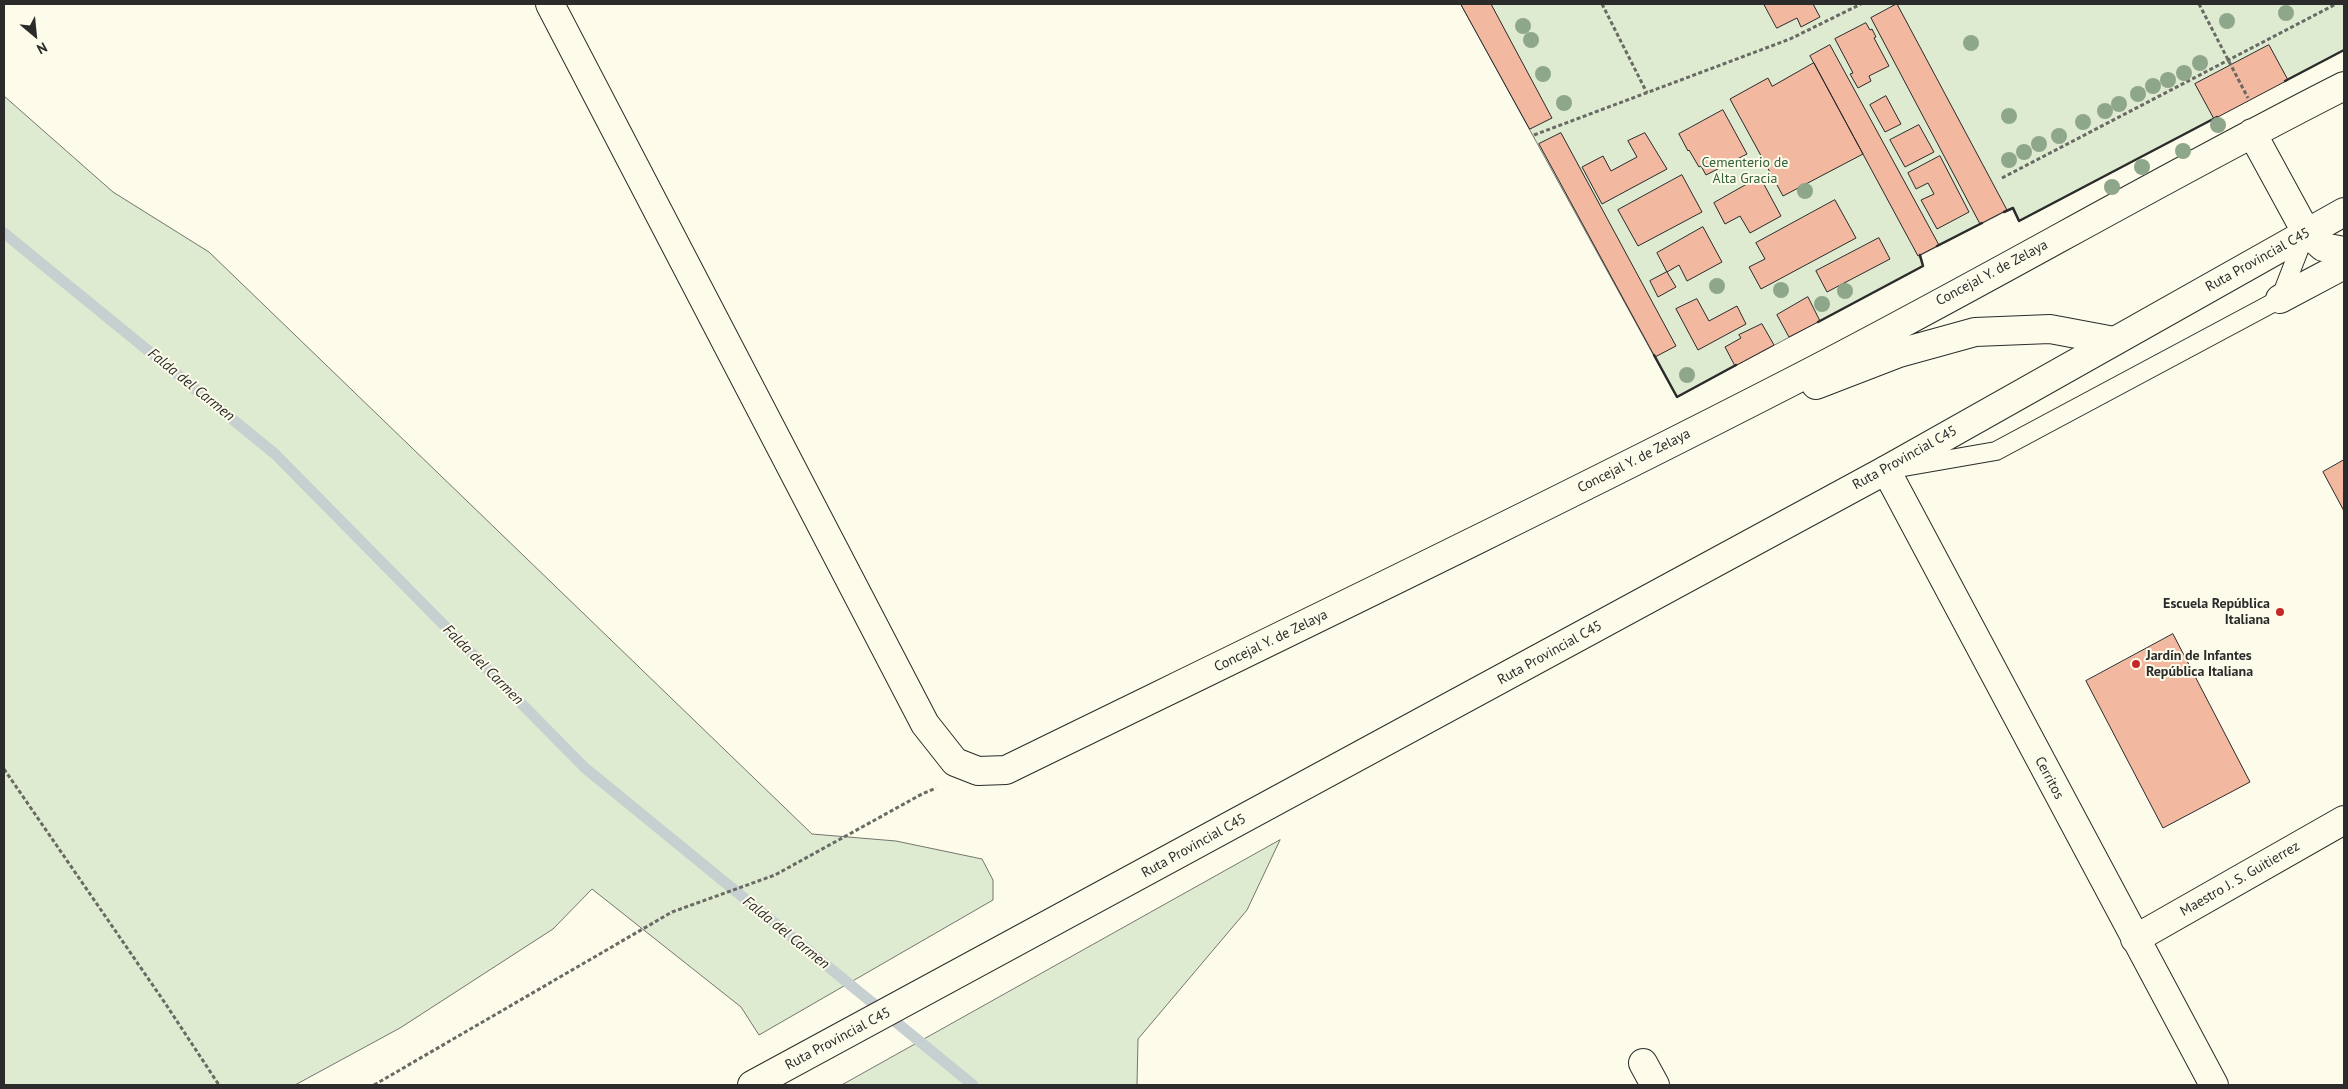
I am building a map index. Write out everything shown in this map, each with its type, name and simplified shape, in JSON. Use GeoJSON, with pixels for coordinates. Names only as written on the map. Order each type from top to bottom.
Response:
{"type":"FeatureCollection","features":[{"type":"Feature","properties":{"kind":"street"},"geometry":{"type":"LineString","coordinates":[[550,4],[925,724],[955,762],[978,771]]}},
{"type":"Feature","properties":{"kind":"street","name":"Concejal Y. de Zelaya"},"geometry":{"type":"LineString","coordinates":[[978,771],[1006,770],[1377,589],[1794,381],[2252,133],[2344,86]]}},
{"type":"Feature","properties":{"kind":"street"},"geometry":{"type":"LineString","coordinates":[[2252,133],[2306,232],[2323,247],[2344,251]]}},
{"type":"Feature","properties":{"kind":"street","name":"Ruta Provincial C45"},"geometry":{"type":"LineString","coordinates":[[758,1082],[1886,470],[2344,212]]}},
{"type":"Feature","properties":{"kind":"street"},"geometry":{"type":"LineString","coordinates":[[2280,299],[2344,265]]}},
{"type":"Feature","properties":{"kind":"street"},"geometry":{"type":"LineString","coordinates":[[1685,435],[1899,354],[1975,332],[2050,329],[2114,341]]}},
{"type":"Feature","properties":{"kind":"street","name":"Cerritos"},"geometry":{"type":"LineString","coordinates":[[1886,470],[2214,1085]]}},
{"type":"Feature","properties":{"kind":"street","name":"Maestro J. S. Guitierrez"},"geometry":{"type":"LineString","coordinates":[[2135,939],[2344,820]]}},
{"type":"Feature","properties":{"kind":"lane"},"geometry":{"type":"LineString","coordinates":[[1886,470],[1996,451],[2280,299],[2306,232]]}},
{"type":"Feature","properties":{"kind":"path"},"geometry":{"type":"LineString","coordinates":[[1602,4],[1647,93]]}},
{"type":"Feature","properties":{"kind":"path"},"geometry":{"type":"LineString","coordinates":[[1534,135],[1790,39],[1861,4]]}},
{"type":"Feature","properties":{"kind":"path"},"geometry":{"type":"LineString","coordinates":[[2199,4],[2250,100]]}},
{"type":"Feature","properties":{"kind":"path"},"geometry":{"type":"LineString","coordinates":[[2002,178],[2336,4]]}},
{"type":"Feature","properties":{"kind":"path"},"geometry":{"type":"LineString","coordinates":[[4,770],[165,1003],[219,1085]]}},
{"type":"Feature","properties":{"kind":"path"},"geometry":{"type":"LineString","coordinates":[[374,1085],[672,912],[775,875],[922,794],[978,771]]}},
{"type":"Feature","properties":{"kind":"green space","name":"Cementerio de Alta Gracia"},"geometry":{"type":"Polygon","coordinates":[[[1461,4],[2344,4],[2344,50],[2019,221],[2012,208],[1919,256],[1923,266],[1677,397],[1461,4]]]}},
{"type":"Feature","properties":{"kind":"green space"},"geometry":{"type":"Polygon","coordinates":[[[4,96],[113,192],[209,252],[812,834],[896,841],[982,859],[993,880],[993,900],[759,1035],[741,1007],[592,889],[553,929],[400,1028],[295,1085],[4,1085],[4,96]]]}},
{"type":"Feature","properties":{"kind":"green space"},"geometry":{"type":"Polygon","coordinates":[[[1280,840],[1247,910],[1138,1039],[1137,1085],[842,1085],[1280,840]]]}},
{"type":"Feature","properties":{"kind":"building"},"geometry":{"type":"Polygon","coordinates":[[[1461,4],[1491,4],[1552,118],[1530,129],[1461,4]]]}},
{"type":"Feature","properties":{"kind":"building"},"geometry":{"type":"Polygon","coordinates":[[[1764,4],[1813,4],[1820,17],[1801,27],[1797,18],[1777,28],[1764,4]]]}},
{"type":"Feature","properties":{"kind":"building"},"geometry":{"type":"Polygon","coordinates":[[[1897,4],[2007,210],[1980,224],[1871,18],[1897,4]]]}},
{"type":"Feature","properties":{"kind":"building"},"geometry":{"type":"Polygon","coordinates":[[[1866,23],[1870,30],[1872,29],[1876,37],[1874,38],[1889,66],[1869,76],[1871,81],[1858,88],[1850,74],[1853,73],[1835,39],[1866,23]]]}},
{"type":"Feature","properties":{"kind":"building"},"geometry":{"type":"Polygon","coordinates":[[[1830,45],[1939,245],[1918,256],[1810,56],[1830,45]]]}},
{"type":"Feature","properties":{"kind":"building"},"geometry":{"type":"Polygon","coordinates":[[[2269,45],[2288,80],[2214,119],[2195,84],[2269,45]]]}},
{"type":"Feature","properties":{"kind":"building"},"geometry":{"type":"Polygon","coordinates":[[[1814,63],[1863,154],[1783,196],[1730,99],[1768,78],[1772,86],[1814,63]]]}},
{"type":"Feature","properties":{"kind":"building"},"geometry":{"type":"Polygon","coordinates":[[[1886,96],[1901,124],[1885,132],[1870,105],[1886,96]]]}},
{"type":"Feature","properties":{"kind":"building"},"geometry":{"type":"Polygon","coordinates":[[[1723,110],[1747,154],[1706,175],[1688,151],[1679,134],[1723,110]]]}},
{"type":"Feature","properties":{"kind":"building"},"geometry":{"type":"Polygon","coordinates":[[[1919,125],[1934,152],[1905,167],[1890,140],[1919,125]]]}},
{"type":"Feature","properties":{"kind":"building"},"geometry":{"type":"Polygon","coordinates":[[[1561,133],[1676,346],[1655,357],[1539,144],[1561,133]]]}},
{"type":"Feature","properties":{"kind":"building"},"geometry":{"type":"Polygon","coordinates":[[[1645,133],[1667,169],[1602,204],[1582,167],[1603,156],[1611,171],[1637,157],[1628,141],[1645,133]]]}},
{"type":"Feature","properties":{"kind":"building"},"geometry":{"type":"Polygon","coordinates":[[[1940,156],[1969,212],[1937,229],[1921,200],[1934,194],[1928,183],[1916,189],[1908,173],[1940,156]]]}},
{"type":"Feature","properties":{"kind":"building"},"geometry":{"type":"Polygon","coordinates":[[[1682,175],[1702,212],[1638,246],[1618,210],[1682,175]]]}},
{"type":"Feature","properties":{"kind":"building"},"geometry":{"type":"Polygon","coordinates":[[[1760,177],[1781,216],[1750,233],[1740,216],[1725,224],[1714,203],[1760,177]]]}},
{"type":"Feature","properties":{"kind":"building"},"geometry":{"type":"Polygon","coordinates":[[[1835,200],[1856,238],[1761,289],[1749,267],[1765,259],[1756,243],[1835,200]]]}},
{"type":"Feature","properties":{"kind":"building"},"geometry":{"type":"Polygon","coordinates":[[[1703,227],[1722,262],[1687,281],[1679,265],[1667,272],[1657,253],[1703,227]]]}},
{"type":"Feature","properties":{"kind":"building"},"geometry":{"type":"Polygon","coordinates":[[[1879,238],[1890,259],[1827,292],[1816,271],[1879,238]]]}},
{"type":"Feature","properties":{"kind":"building"},"geometry":{"type":"Polygon","coordinates":[[[1667,272],[1676,287],[1658,297],[1650,281],[1667,272]]]}},
{"type":"Feature","properties":{"kind":"building"},"geometry":{"type":"Polygon","coordinates":[[[1808,297],[1820,321],[1789,337],[1777,315],[1808,297]]]}},
{"type":"Feature","properties":{"kind":"building"},"geometry":{"type":"Polygon","coordinates":[[[1697,299],[1709,321],[1737,306],[1746,324],[1698,350],[1676,309],[1697,299]]]}},
{"type":"Feature","properties":{"kind":"building"},"geometry":{"type":"Polygon","coordinates":[[[1762,324],[1774,345],[1735,366],[1725,347],[1741,338],[1739,335],[1762,324]]]}},
{"type":"Feature","properties":{"kind":"building"},"geometry":{"type":"Polygon","coordinates":[[[2344,460],[2344,511],[2323,472],[2344,460]]]}},
{"type":"Feature","properties":{"kind":"building","name":"Jardín de Infantes República Italiana"},"geometry":{"type":"Polygon","coordinates":[[[2173,634],[2250,782],[2163,828],[2086,681],[2173,634]]]}},
{"type":"Feature","properties":{"kind":"waterway","name":"Falda del Carmen"},"geometry":{"type":"LineString","coordinates":[[4,233],[275,454],[585,768],[973,1085]]}},
{"type":"Feature","properties":{"kind":"wall"},"geometry":{"type":"LineString","coordinates":[[2285,81],[2344,50]]}},
{"type":"Feature","properties":{"kind":"wall"},"geometry":{"type":"LineString","coordinates":[[2004,212],[2013,208],[2019,221],[2217,117]]}},
{"type":"Feature","properties":{"kind":"wall"},"geometry":{"type":"LineString","coordinates":[[1937,246],[1982,223]]}},
{"type":"Feature","properties":{"kind":"wall"},"geometry":{"type":"LineString","coordinates":[[1818,322],[1923,266],[1920,255]]}},
{"type":"Feature","properties":{"kind":"wall"},"geometry":{"type":"LineString","coordinates":[[1654,355],[1677,397],[1736,365]]}},
{"type":"Feature","properties":{"kind":"place","name":"Escuela República Italiana"},"geometry":{"type":"Point","coordinates":[2280,612]}},
{"type":"Feature","properties":{"kind":"place","name":"Jardín de Infantes República Italiana"},"geometry":{"type":"Point","coordinates":[2136,664]}}]}
